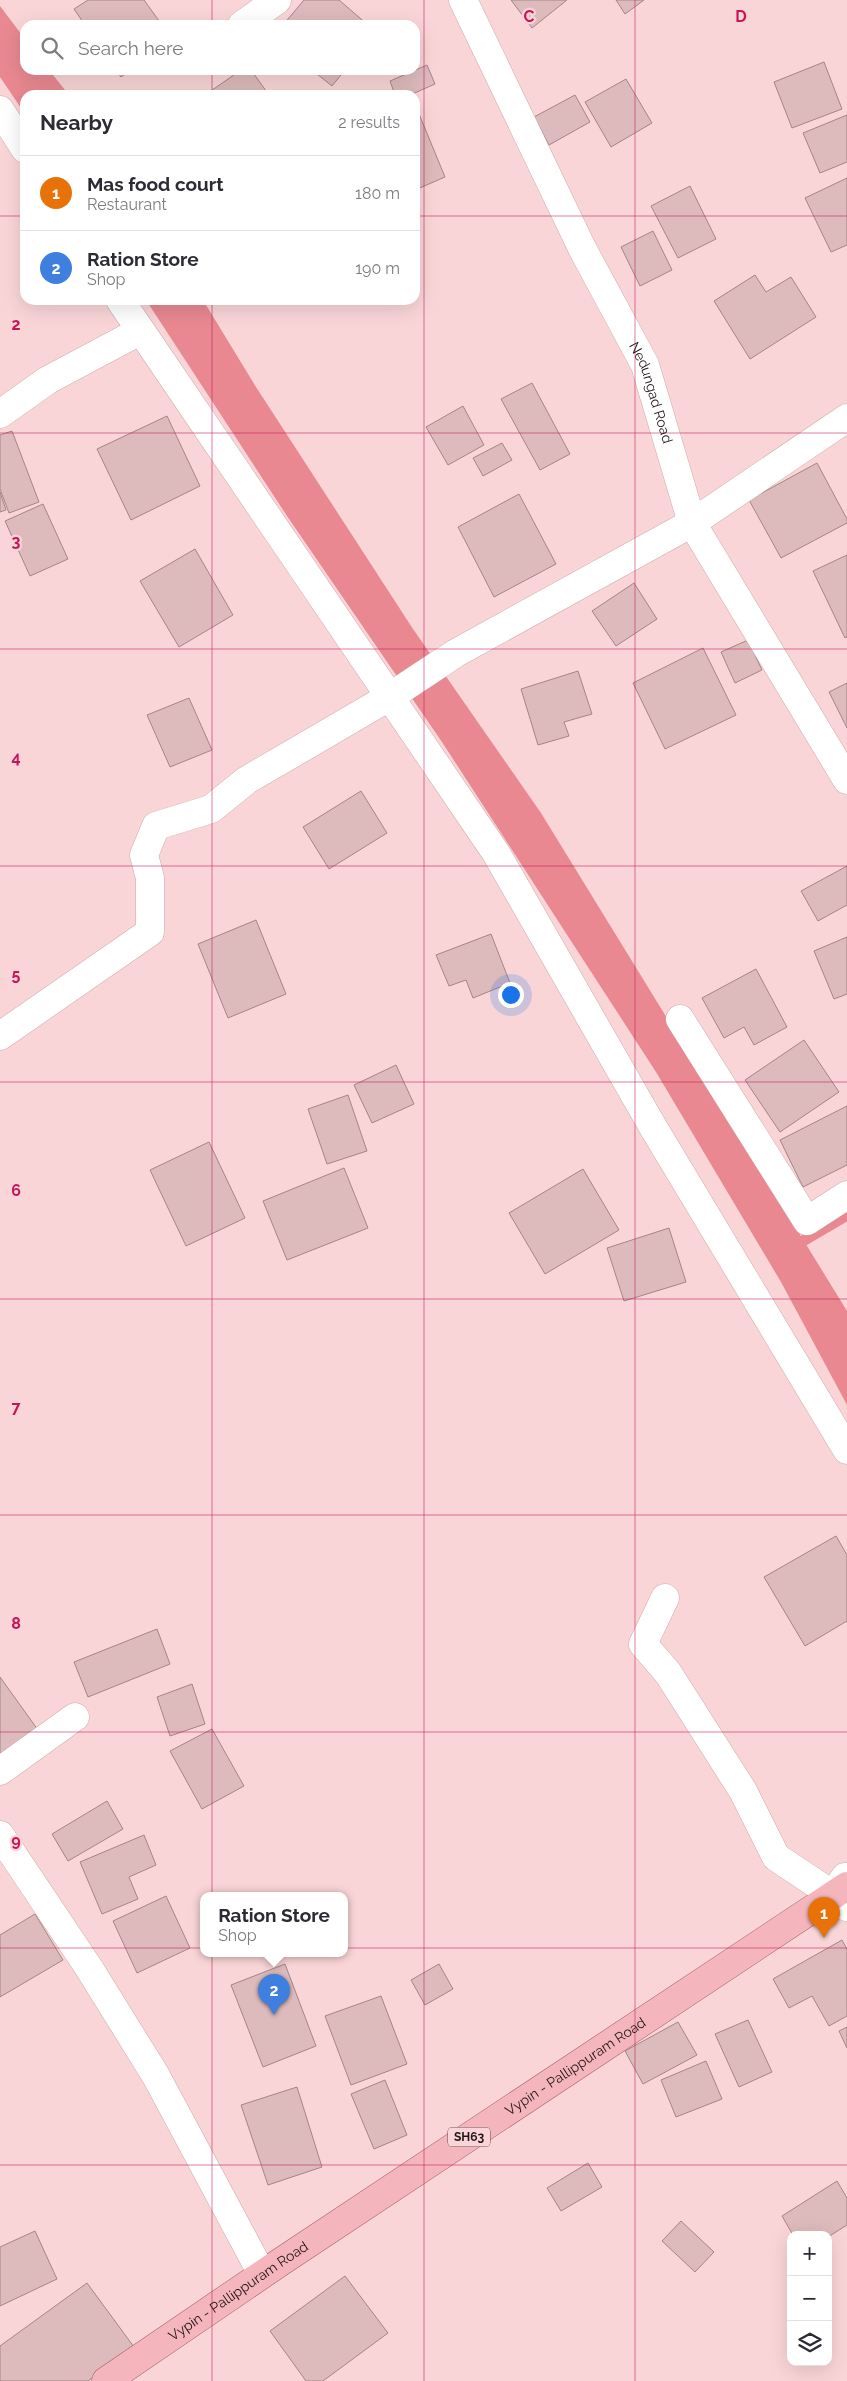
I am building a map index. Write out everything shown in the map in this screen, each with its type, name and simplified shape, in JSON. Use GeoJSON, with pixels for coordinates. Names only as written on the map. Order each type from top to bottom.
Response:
{"type":"FeatureCollection","features":[{"type":"Feature","properties":{"kind":"main road","name":"Vypin - Pallippuram Road"},"geometry":{"type":"LineString","coordinates":[[106,2381],[262,2274],[843,1891]]}},
{"type":"Feature","properties":{"kind":"street"},"geometry":{"type":"LineString","coordinates":[[249,20],[277,0]]}},
{"type":"Feature","properties":{"kind":"street","name":"Nedungad Road"},"geometry":{"type":"LineString","coordinates":[[463,0],[582,248],[645,365],[692,523],[847,780]]}},
{"type":"Feature","properties":{"kind":"street"},"geometry":{"type":"LineString","coordinates":[[0,110],[20,141]]}},
{"type":"Feature","properties":{"kind":"street"},"geometry":{"type":"LineString","coordinates":[[123,305],[496,853],[653,1126],[847,1450]]}},
{"type":"Feature","properties":{"kind":"street"},"geometry":{"type":"LineString","coordinates":[[0,414],[48,380],[140,331]]}},
{"type":"Feature","properties":{"kind":"street"},"geometry":{"type":"LineString","coordinates":[[0,1036],[150,932],[150,878],[144,855],[156,826],[211,808],[247,780],[391,696],[456,652],[692,523],[847,418]]}},
{"type":"Feature","properties":{"kind":"street"},"geometry":{"type":"LineString","coordinates":[[680,1018],[807,1221],[847,1195]]}},
{"type":"Feature","properties":{"kind":"street"},"geometry":{"type":"LineString","coordinates":[[665,1598],[643,1644],[668,1673],[738,1783],[776,1856],[843,1891]]}},
{"type":"Feature","properties":{"kind":"street"},"geometry":{"type":"LineString","coordinates":[[0,1771],[75,1717]]}},
{"type":"Feature","properties":{"kind":"street"},"geometry":{"type":"LineString","coordinates":[[0,1835],[89,1968],[156,2076],[262,2274]]}},
{"type":"Feature","properties":{"kind":"shaded area"},"geometry":{"type":"Polygon","coordinates":[[[0,6],[20,32],[20,75],[53,75],[65,90],[20,90],[20,107],[0,77],[0,6]]]}},
{"type":"Feature","properties":{"kind":"shaded area"},"geometry":{"type":"Polygon","coordinates":[[[149,305],[206,305],[256,387],[413,629],[541,813],[847,1311],[847,1405],[781,1282],[656,1072],[442,742],[287,516],[149,305]]]}},
{"type":"Feature","properties":{"kind":"building"},"geometry":{"type":"Polygon","coordinates":[[[88,0],[144,0],[158,20],[82,20],[74,9],[88,0]]]}},
{"type":"Feature","properties":{"kind":"building"},"geometry":{"type":"Polygon","coordinates":[[[304,0],[339,0],[362,20],[287,20],[304,0]]]}},
{"type":"Feature","properties":{"kind":"building"},"geometry":{"type":"Polygon","coordinates":[[[511,0],[567,0],[532,28],[511,0]]]}},
{"type":"Feature","properties":{"kind":"building"},"geometry":{"type":"Polygon","coordinates":[[[616,0],[644,0],[625,14],[616,0]]]}},
{"type":"Feature","properties":{"kind":"building"},"geometry":{"type":"Polygon","coordinates":[[[824,62],[842,109],[792,128],[774,82],[824,62]]]}},
{"type":"Feature","properties":{"kind":"building"},"geometry":{"type":"Polygon","coordinates":[[[427,65],[435,84],[420,91],[393,90],[390,81],[404,75],[420,75],[420,68],[427,65]]]}},
{"type":"Feature","properties":{"kind":"building"},"geometry":{"type":"Polygon","coordinates":[[[234,75],[255,75],[265,90],[212,90],[234,75]]]}},
{"type":"Feature","properties":{"kind":"building"},"geometry":{"type":"Polygon","coordinates":[[[318,75],[341,75],[332,86],[318,75]]]}},
{"type":"Feature","properties":{"kind":"building"},"geometry":{"type":"Polygon","coordinates":[[[626,79],[652,123],[611,147],[585,102],[626,79]]]}},
{"type":"Feature","properties":{"kind":"building"},"geometry":{"type":"Polygon","coordinates":[[[575,95],[590,122],[549,145],[534,117],[575,95]]]}},
{"type":"Feature","properties":{"kind":"building"},"geometry":{"type":"Polygon","coordinates":[[[847,115],[847,162],[820,173],[803,133],[847,115]]]}},
{"type":"Feature","properties":{"kind":"building"},"geometry":{"type":"Polygon","coordinates":[[[420,116],[445,177],[420,188],[420,116]]]}},
{"type":"Feature","properties":{"kind":"building"},"geometry":{"type":"Polygon","coordinates":[[[847,178],[847,245],[831,252],[805,198],[847,178]]]}},
{"type":"Feature","properties":{"kind":"building"},"geometry":{"type":"Polygon","coordinates":[[[690,186],[716,239],[678,258],[651,206],[690,186]]]}},
{"type":"Feature","properties":{"kind":"building"},"geometry":{"type":"Polygon","coordinates":[[[653,231],[672,270],[640,286],[621,247],[653,231]]]}},
{"type":"Feature","properties":{"kind":"building"},"geometry":{"type":"Polygon","coordinates":[[[755,275],[766,292],[791,277],[816,317],[750,359],[714,301],[755,275]]]}},
{"type":"Feature","properties":{"kind":"building"},"geometry":{"type":"Polygon","coordinates":[[[532,383],[570,454],[540,470],[501,399],[532,383]]]}},
{"type":"Feature","properties":{"kind":"building"},"geometry":{"type":"Polygon","coordinates":[[[463,406],[484,445],[448,465],[426,427],[463,406]]]}},
{"type":"Feature","properties":{"kind":"building"},"geometry":{"type":"Polygon","coordinates":[[[167,416],[200,486],[131,520],[97,449],[167,416]]]}},
{"type":"Feature","properties":{"kind":"building"},"geometry":{"type":"Polygon","coordinates":[[[12,431],[39,502],[9,513],[0,489],[0,435],[12,431]]]}},
{"type":"Feature","properties":{"kind":"building"},"geometry":{"type":"Polygon","coordinates":[[[502,443],[512,460],[483,476],[473,458],[502,443]]]}},
{"type":"Feature","properties":{"kind":"building"},"geometry":{"type":"Polygon","coordinates":[[[817,463],[847,519],[847,523],[781,558],[749,500],[817,463]]]}},
{"type":"Feature","properties":{"kind":"building"},"geometry":{"type":"Polygon","coordinates":[[[0,492],[6,510],[0,512],[0,492]]]}},
{"type":"Feature","properties":{"kind":"building"},"geometry":{"type":"Polygon","coordinates":[[[519,494],[556,564],[494,597],[458,527],[519,494]]]}},
{"type":"Feature","properties":{"kind":"building"},"geometry":{"type":"Polygon","coordinates":[[[43,504],[68,559],[30,576],[5,521],[43,504]]]}},
{"type":"Feature","properties":{"kind":"building"},"geometry":{"type":"Polygon","coordinates":[[[195,549],[233,615],[179,647],[140,581],[195,549]]]}},
{"type":"Feature","properties":{"kind":"building"},"geometry":{"type":"Polygon","coordinates":[[[847,555],[847,637],[845,638],[813,571],[847,555]]]}},
{"type":"Feature","properties":{"kind":"building"},"geometry":{"type":"Polygon","coordinates":[[[634,583],[657,619],[616,646],[592,611],[634,583]]]}},
{"type":"Feature","properties":{"kind":"building"},"geometry":{"type":"Polygon","coordinates":[[[748,640],[762,670],[735,683],[721,652],[748,640]]]}},
{"type":"Feature","properties":{"kind":"building"},"geometry":{"type":"Polygon","coordinates":[[[703,648],[736,715],[665,749],[633,683],[703,648]]]}},
{"type":"Feature","properties":{"kind":"building"},"geometry":{"type":"Polygon","coordinates":[[[578,671],[592,714],[564,722],[569,736],[538,745],[521,689],[578,671]]]}},
{"type":"Feature","properties":{"kind":"building"},"geometry":{"type":"Polygon","coordinates":[[[847,683],[847,728],[829,692],[847,683]]]}},
{"type":"Feature","properties":{"kind":"building"},"geometry":{"type":"Polygon","coordinates":[[[189,698],[212,750],[170,767],[147,715],[189,698]]]}},
{"type":"Feature","properties":{"kind":"building"},"geometry":{"type":"Polygon","coordinates":[[[361,791],[387,833],[329,869],[303,827],[361,791]]]}},
{"type":"Feature","properties":{"kind":"building"},"geometry":{"type":"Polygon","coordinates":[[[847,866],[847,905],[818,921],[801,891],[847,866]]]}},
{"type":"Feature","properties":{"kind":"building"},"geometry":{"type":"Polygon","coordinates":[[[256,920],[286,994],[228,1018],[198,944],[256,920]]]}},
{"type":"Feature","properties":{"kind":"building"},"geometry":{"type":"Polygon","coordinates":[[[491,934],[510,983],[473,998],[466,980],[449,986],[436,955],[491,934]]]}},
{"type":"Feature","properties":{"kind":"building"},"geometry":{"type":"Polygon","coordinates":[[[847,937],[847,994],[834,999],[814,951],[847,937]]]}},
{"type":"Feature","properties":{"kind":"building"},"geometry":{"type":"Polygon","coordinates":[[[756,969],[787,1027],[754,1045],[744,1027],[724,1038],[702,998],[756,969]]]}},
{"type":"Feature","properties":{"kind":"building"},"geometry":{"type":"Polygon","coordinates":[[[804,1040],[839,1092],[780,1132],[745,1080],[804,1040]]]}},
{"type":"Feature","properties":{"kind":"building"},"geometry":{"type":"Polygon","coordinates":[[[396,1065],[414,1104],[372,1123],[354,1085],[396,1065]]]}},
{"type":"Feature","properties":{"kind":"building"},"geometry":{"type":"Polygon","coordinates":[[[348,1095],[367,1151],[327,1164],[308,1109],[348,1095]]]}},
{"type":"Feature","properties":{"kind":"building"},"geometry":{"type":"Polygon","coordinates":[[[847,1106],[847,1165],[803,1187],[780,1140],[847,1106]]]}},
{"type":"Feature","properties":{"kind":"building"},"geometry":{"type":"Polygon","coordinates":[[[209,1142],[245,1218],[186,1246],[150,1170],[209,1142]]]}},
{"type":"Feature","properties":{"kind":"building"},"geometry":{"type":"Polygon","coordinates":[[[344,1168],[368,1228],[287,1260],[263,1201],[344,1168]]]}},
{"type":"Feature","properties":{"kind":"building"},"geometry":{"type":"Polygon","coordinates":[[[583,1169],[619,1230],[545,1274],[509,1213],[583,1169]]]}},
{"type":"Feature","properties":{"kind":"building"},"geometry":{"type":"Polygon","coordinates":[[[669,1228],[686,1282],[624,1301],[607,1248],[669,1228]]]}},
{"type":"Feature","properties":{"kind":"building"},"geometry":{"type":"Polygon","coordinates":[[[836,1536],[847,1555],[847,1621],[805,1646],[764,1577],[836,1536]]]}},
{"type":"Feature","properties":{"kind":"building"},"geometry":{"type":"Polygon","coordinates":[[[157,1629],[170,1664],[88,1697],[74,1662],[157,1629]]]}},
{"type":"Feature","properties":{"kind":"building"},"geometry":{"type":"Polygon","coordinates":[[[0,1677],[38,1730],[0,1757],[0,1677]]]}},
{"type":"Feature","properties":{"kind":"building"},"geometry":{"type":"Polygon","coordinates":[[[192,1684],[205,1724],[170,1736],[157,1697],[192,1684]]]}},
{"type":"Feature","properties":{"kind":"building"},"geometry":{"type":"Polygon","coordinates":[[[212,1729],[244,1786],[202,1809],[170,1751],[212,1729]]]}},
{"type":"Feature","properties":{"kind":"building"},"geometry":{"type":"Polygon","coordinates":[[[107,1801],[123,1829],[68,1861],[52,1834],[107,1801]]]}},
{"type":"Feature","properties":{"kind":"building"},"geometry":{"type":"Polygon","coordinates":[[[144,1835],[156,1865],[129,1877],[138,1899],[102,1914],[80,1862],[144,1835]]]}},
{"type":"Feature","properties":{"kind":"building"},"geometry":{"type":"Polygon","coordinates":[[[166,1896],[190,1948],[137,1973],[113,1921],[166,1896]]]}},
{"type":"Feature","properties":{"kind":"building"},"geometry":{"type":"Polygon","coordinates":[[[35,1914],[63,1960],[0,1997],[0,1935],[35,1914]]]}},
{"type":"Feature","properties":{"kind":"building"},"geometry":{"type":"Polygon","coordinates":[[[842,1940],[847,1949],[847,2016],[829,2026],[812,1996],[789,2008],[773,1979],[842,1940]]]}},
{"type":"Feature","properties":{"kind":"building"},"geometry":{"type":"Polygon","coordinates":[[[285,1964],[316,2046],[263,2067],[231,1985],[285,1964]]]}},
{"type":"Feature","properties":{"kind":"building"},"geometry":{"type":"Polygon","coordinates":[[[439,1964],[453,1989],[425,2005],[411,1980],[439,1964]]]}},
{"type":"Feature","properties":{"kind":"building"},"geometry":{"type":"Polygon","coordinates":[[[381,1996],[407,2064],[351,2085],[325,2016],[381,1996]]]}},
{"type":"Feature","properties":{"kind":"building"},"geometry":{"type":"Polygon","coordinates":[[[748,2020],[772,2072],[739,2087],[715,2034],[748,2020]]]}},
{"type":"Feature","properties":{"kind":"building"},"geometry":{"type":"Polygon","coordinates":[[[678,2022],[697,2055],[643,2084],[625,2051],[678,2022]]]}},
{"type":"Feature","properties":{"kind":"building"},"geometry":{"type":"Polygon","coordinates":[[[847,2027],[847,2048],[839,2031],[847,2027]]]}},
{"type":"Feature","properties":{"kind":"building"},"geometry":{"type":"Polygon","coordinates":[[[706,2061],[722,2099],[676,2117],[661,2080],[706,2061]]]}},
{"type":"Feature","properties":{"kind":"building"},"geometry":{"type":"Polygon","coordinates":[[[385,2080],[407,2135],[374,2149],[351,2094],[385,2080]]]}},
{"type":"Feature","properties":{"kind":"building"},"geometry":{"type":"Polygon","coordinates":[[[297,2087],[322,2167],[268,2185],[241,2105],[297,2087]]]}},
{"type":"Feature","properties":{"kind":"building"},"geometry":{"type":"Polygon","coordinates":[[[588,2163],[602,2187],[561,2211],[547,2188],[588,2163]]]}},
{"type":"Feature","properties":{"kind":"building"},"geometry":{"type":"Polygon","coordinates":[[[837,2181],[847,2198],[847,2225],[832,2234],[832,2231],[791,2231],[782,2216],[837,2181]]]}},
{"type":"Feature","properties":{"kind":"building"},"geometry":{"type":"Polygon","coordinates":[[[681,2221],[714,2252],[695,2272],[662,2241],[681,2221]]]}},
{"type":"Feature","properties":{"kind":"building"},"geometry":{"type":"Polygon","coordinates":[[[35,2231],[57,2279],[0,2306],[0,2247],[35,2231]]]}},
{"type":"Feature","properties":{"kind":"building"},"geometry":{"type":"Polygon","coordinates":[[[345,2276],[388,2333],[323,2381],[306,2381],[270,2331],[345,2276]]]}},
{"type":"Feature","properties":{"kind":"building"},"geometry":{"type":"Polygon","coordinates":[[[87,2283],[134,2347],[88,2381],[0,2381],[0,2346],[87,2283]]]}},
{"type":"Feature","properties":{"kind":"waterway"},"geometry":{"type":"LineString","coordinates":[[791,1248],[847,1215]]}},
{"type":"Feature","properties":{"kind":"place","name":"Mas food court"},"geometry":{"type":"Point","coordinates":[824,1938]}},
{"type":"Feature","properties":{"kind":"place","name":"Ration Store"},"geometry":{"type":"Point","coordinates":[274,2015]}}]}
